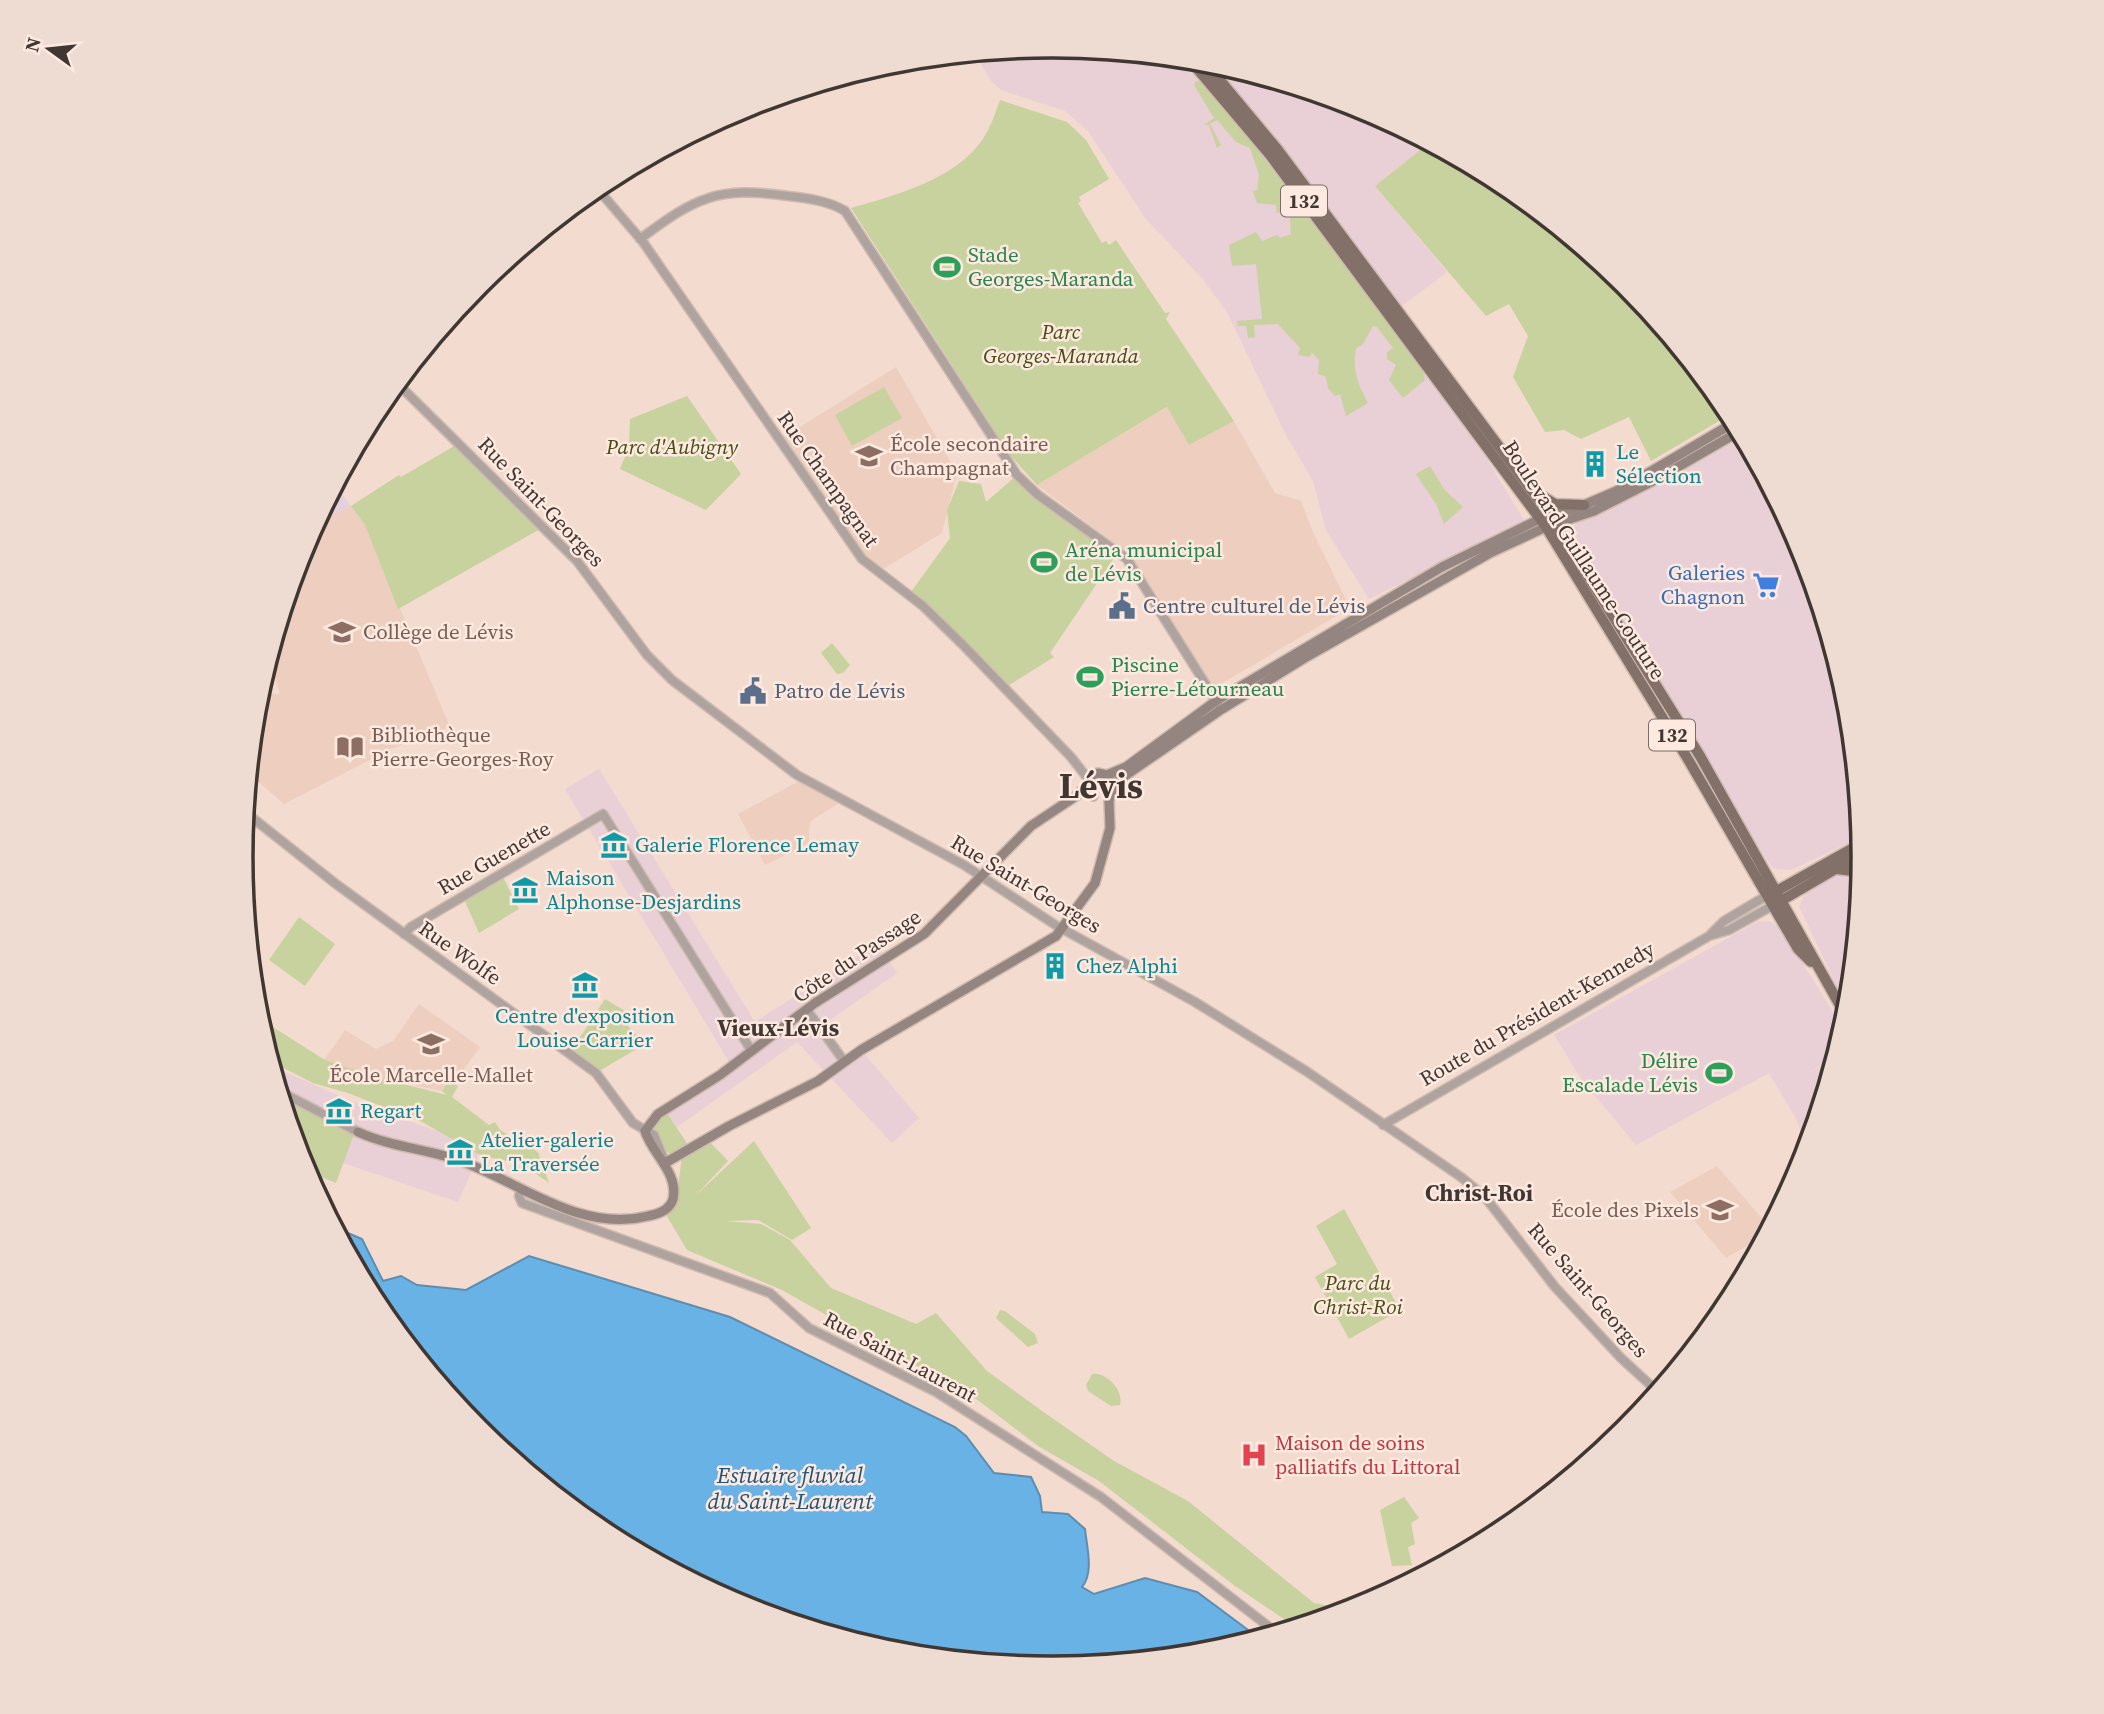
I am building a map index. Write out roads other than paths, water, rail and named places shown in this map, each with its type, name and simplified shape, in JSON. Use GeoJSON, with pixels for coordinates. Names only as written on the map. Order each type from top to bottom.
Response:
{"type":"FeatureCollection","features":[{"type":"Feature","properties":{"kind":"main road","name":"Boulevard Guillaume-Couture"},"geometry":{"type":"LineString","coordinates":[[1200,72],[1270,155],[1548,521],[1700,756],[1774,898],[1838,1003]]}},
{"type":"Feature","properties":{"kind":"main road","name":"Boulevard Guillaume-Couture"},"geometry":{"type":"LineString","coordinates":[[1215,75],[1278,150],[1523,475],[1548,521]]}},
{"type":"Feature","properties":{"kind":"main road"},"geometry":{"type":"LineString","coordinates":[[1020,839],[1036,822],[1076,796],[1088,783],[1102,774],[1126,767],[1218,706],[1548,521],[1621,489],[1726,427]]}},
{"type":"Feature","properties":{"kind":"main road"},"geometry":{"type":"LineString","coordinates":[[1548,521],[1594,511],[1657,479],[1731,436]]}},
{"type":"Feature","properties":{"kind":"main road"},"geometry":{"type":"LineString","coordinates":[[1523,475],[1550,503],[1584,505]]}},
{"type":"Feature","properties":{"kind":"main road"},"geometry":{"type":"LineString","coordinates":[[1020,839],[1083,797],[1101,799],[1218,706]]}},
{"type":"Feature","properties":{"kind":"main road"},"geometry":{"type":"LineString","coordinates":[[665,1163],[681,1152],[818,1081],[844,1061],[1056,936],[1095,883],[1110,828],[1112,789],[1102,774]]}},
{"type":"Feature","properties":{"kind":"main road"},"geometry":{"type":"LineString","coordinates":[[1088,783],[1093,796]]}},
{"type":"Feature","properties":{"kind":"main road","name":"Côte du Passage"},"geometry":{"type":"LineString","coordinates":[[645,1131],[658,1114],[720,1074],[807,1010],[924,934],[1020,839]]}},
{"type":"Feature","properties":{"kind":"main road","name":"Route du Président-Kennedy"},"geometry":{"type":"LineString","coordinates":[[1774,898],[1851,850]]}},
{"type":"Feature","properties":{"kind":"main road","name":"Route du Président-Kennedy"},"geometry":{"type":"LineString","coordinates":[[1774,898],[1851,860]]}},
{"type":"Feature","properties":{"kind":"main road"},"geometry":{"type":"LineString","coordinates":[[1836,869],[1851,871]]}},
{"type":"Feature","properties":{"kind":"main road"},"geometry":{"type":"LineString","coordinates":[[356,1131],[389,1143],[444,1155],[490,1173],[521,1190],[576,1211],[605,1218],[634,1219],[667,1209],[674,1195],[665,1163],[650,1145],[645,1131]]}},
{"type":"Feature","properties":{"kind":"main road"},"geometry":{"type":"LineString","coordinates":[[671,1179],[681,1152]]}},
{"type":"Feature","properties":{"kind":"street"},"geometry":{"type":"LineString","coordinates":[[640,239],[697,201],[730,192],[796,197],[845,211],[1017,475],[1038,495],[1127,559],[1218,706]]}},
{"type":"Feature","properties":{"kind":"street","name":"Rue Champagnat"},"geometry":{"type":"LineString","coordinates":[[603,195],[640,239],[862,559],[923,606],[1071,757],[1088,783]]}},
{"type":"Feature","properties":{"kind":"street","name":"Rue Saint-Georges"},"geometry":{"type":"LineString","coordinates":[[404,390],[577,561],[659,668],[790,770],[981,876],[1062,928],[1195,1002],[1272,1049],[1485,1197],[1555,1287],[1621,1358],[1651,1386]]}},
{"type":"Feature","properties":{"kind":"street","name":"Rue Champagnat"},"geometry":{"type":"LineString","coordinates":[[1071,757],[1102,774]]}},
{"type":"Feature","properties":{"kind":"street","name":"Rue Guenette"},"geometry":{"type":"LineString","coordinates":[[404,934],[603,814],[751,1050]]}},
{"type":"Feature","properties":{"kind":"street","name":"Rue Wolfe"},"geometry":{"type":"LineString","coordinates":[[254,819],[404,934],[587,1066],[605,1084],[634,1123],[645,1131]]}},
{"type":"Feature","properties":{"kind":"street","name":"Route du Président-Kennedy"},"geometry":{"type":"LineString","coordinates":[[1383,1125],[1709,936],[1724,921],[1774,898]]}},
{"type":"Feature","properties":{"kind":"street"},"geometry":{"type":"LineString","coordinates":[[807,1010],[844,1061]]}},
{"type":"Feature","properties":{"kind":"street"},"geometry":{"type":"LineString","coordinates":[[290,1096],[356,1131]]}},
{"type":"Feature","properties":{"kind":"street","name":"Rue Saint-Laurent"},"geometry":{"type":"LineString","coordinates":[[521,1190],[519,1198],[522,1203],[545,1213],[669,1254],[770,1293],[809,1328],[936,1392],[1101,1497],[1268,1626]]}},
{"type":"Feature","properties":{"kind":"water","name":"Estuaire fluvial du Saint-Laurent"},"geometry":{"type":"Polygon","coordinates":[[[347,1233],[362,1239],[383,1281],[401,1276],[417,1285],[466,1290],[529,1256],[730,1317],[955,1427],[966,1436],[994,1473],[1031,1477],[1040,1496],[1042,1512],[1068,1514],[1085,1529],[1089,1568],[1082,1587],[1094,1594],[1145,1578],[1197,1592],[1250,1631],[1208,1641],[1104,1655],[1000,1655],[896,1641],[845,1629],[746,1595],[699,1574],[608,1522],[525,1458],[451,1384],[418,1344],[387,1301],[347,1233]]]}},
{"type":"Feature","properties":{"kind":"place","name":"Stade Georges-Maranda"},"geometry":{"type":"Point","coordinates":[947,267]}},
{"type":"Feature","properties":{"kind":"place","name":"École secondaire Champagnat"},"geometry":{"type":"Point","coordinates":[869,456]}},
{"type":"Feature","properties":{"kind":"place","name":"Le Sélection"},"geometry":{"type":"Point","coordinates":[1595,464]}},
{"type":"Feature","properties":{"kind":"place","name":"Aréna municipal de Lévis"},"geometry":{"type":"Point","coordinates":[1044,562]}},
{"type":"Feature","properties":{"kind":"place","name":"Galeries Chagnon"},"geometry":{"type":"Point","coordinates":[1766,585]}},
{"type":"Feature","properties":{"kind":"place","name":"Centre culturel de Lévis"},"geometry":{"type":"Point","coordinates":[1122,606]}},
{"type":"Feature","properties":{"kind":"place","name":"Collège de Lévis"},"geometry":{"type":"Point","coordinates":[342,632]}},
{"type":"Feature","properties":{"kind":"place","name":"Piscine Pierre-Létourneau"},"geometry":{"type":"Point","coordinates":[1090,677]}},
{"type":"Feature","properties":{"kind":"place","name":"Patro de Lévis"},"geometry":{"type":"Point","coordinates":[753,691]}},
{"type":"Feature","properties":{"kind":"place","name":"Bibliothèque Pierre-Georges-Roy"},"geometry":{"type":"Point","coordinates":[350,747]}},
{"type":"Feature","properties":{"kind":"place","name":"Galerie Florence Lemay"},"geometry":{"type":"Point","coordinates":[614,845]}},
{"type":"Feature","properties":{"kind":"place","name":"Maison Alphonse-Desjardins"},"geometry":{"type":"Point","coordinates":[525,890]}},
{"type":"Feature","properties":{"kind":"place","name":"Chez Alphi"},"geometry":{"type":"Point","coordinates":[1055,966]}},
{"type":"Feature","properties":{"kind":"place","name":"Centre d'exposition Louise-Carrier"},"geometry":{"type":"Point","coordinates":[585,985]}},
{"type":"Feature","properties":{"kind":"place","name":"École Marcelle-Mallet"},"geometry":{"type":"Point","coordinates":[431,1044]}},
{"type":"Feature","properties":{"kind":"place","name":"Délire Escalade Lévis"},"geometry":{"type":"Point","coordinates":[1719,1073]}},
{"type":"Feature","properties":{"kind":"place","name":"Regart"},"geometry":{"type":"Point","coordinates":[339,1111]}},
{"type":"Feature","properties":{"kind":"place","name":"Atelier-galerie La Traversée"},"geometry":{"type":"Point","coordinates":[460,1152]}},
{"type":"Feature","properties":{"kind":"place","name":"École des Pixels"},"geometry":{"type":"Point","coordinates":[1720,1210]}},
{"type":"Feature","properties":{"kind":"place","name":"Maison de soins palliatifs du Littoral"},"geometry":{"type":"Point","coordinates":[1254,1455]}},
{"type":"Feature","properties":{"kind":"district","name":"Lévis"},"geometry":{"type":"Point","coordinates":[1101,786]}},
{"type":"Feature","properties":{"kind":"district","name":"Vieux-Lévis"},"geometry":{"type":"Point","coordinates":[778,1028]}},
{"type":"Feature","properties":{"kind":"district","name":"Christ-Roi"},"geometry":{"type":"Point","coordinates":[1479,1193]}},
{"type":"Feature","properties":{"kind":"park label","name":"Parc Georges-Maranda"},"geometry":{"type":"Point","coordinates":[1061,344]}},
{"type":"Feature","properties":{"kind":"park label","name":"Parc d'Aubigny"},"geometry":{"type":"Point","coordinates":[672,447]}},
{"type":"Feature","properties":{"kind":"park label","name":"Parc du Christ-Roi"},"geometry":{"type":"Point","coordinates":[1358,1295]}}]}
